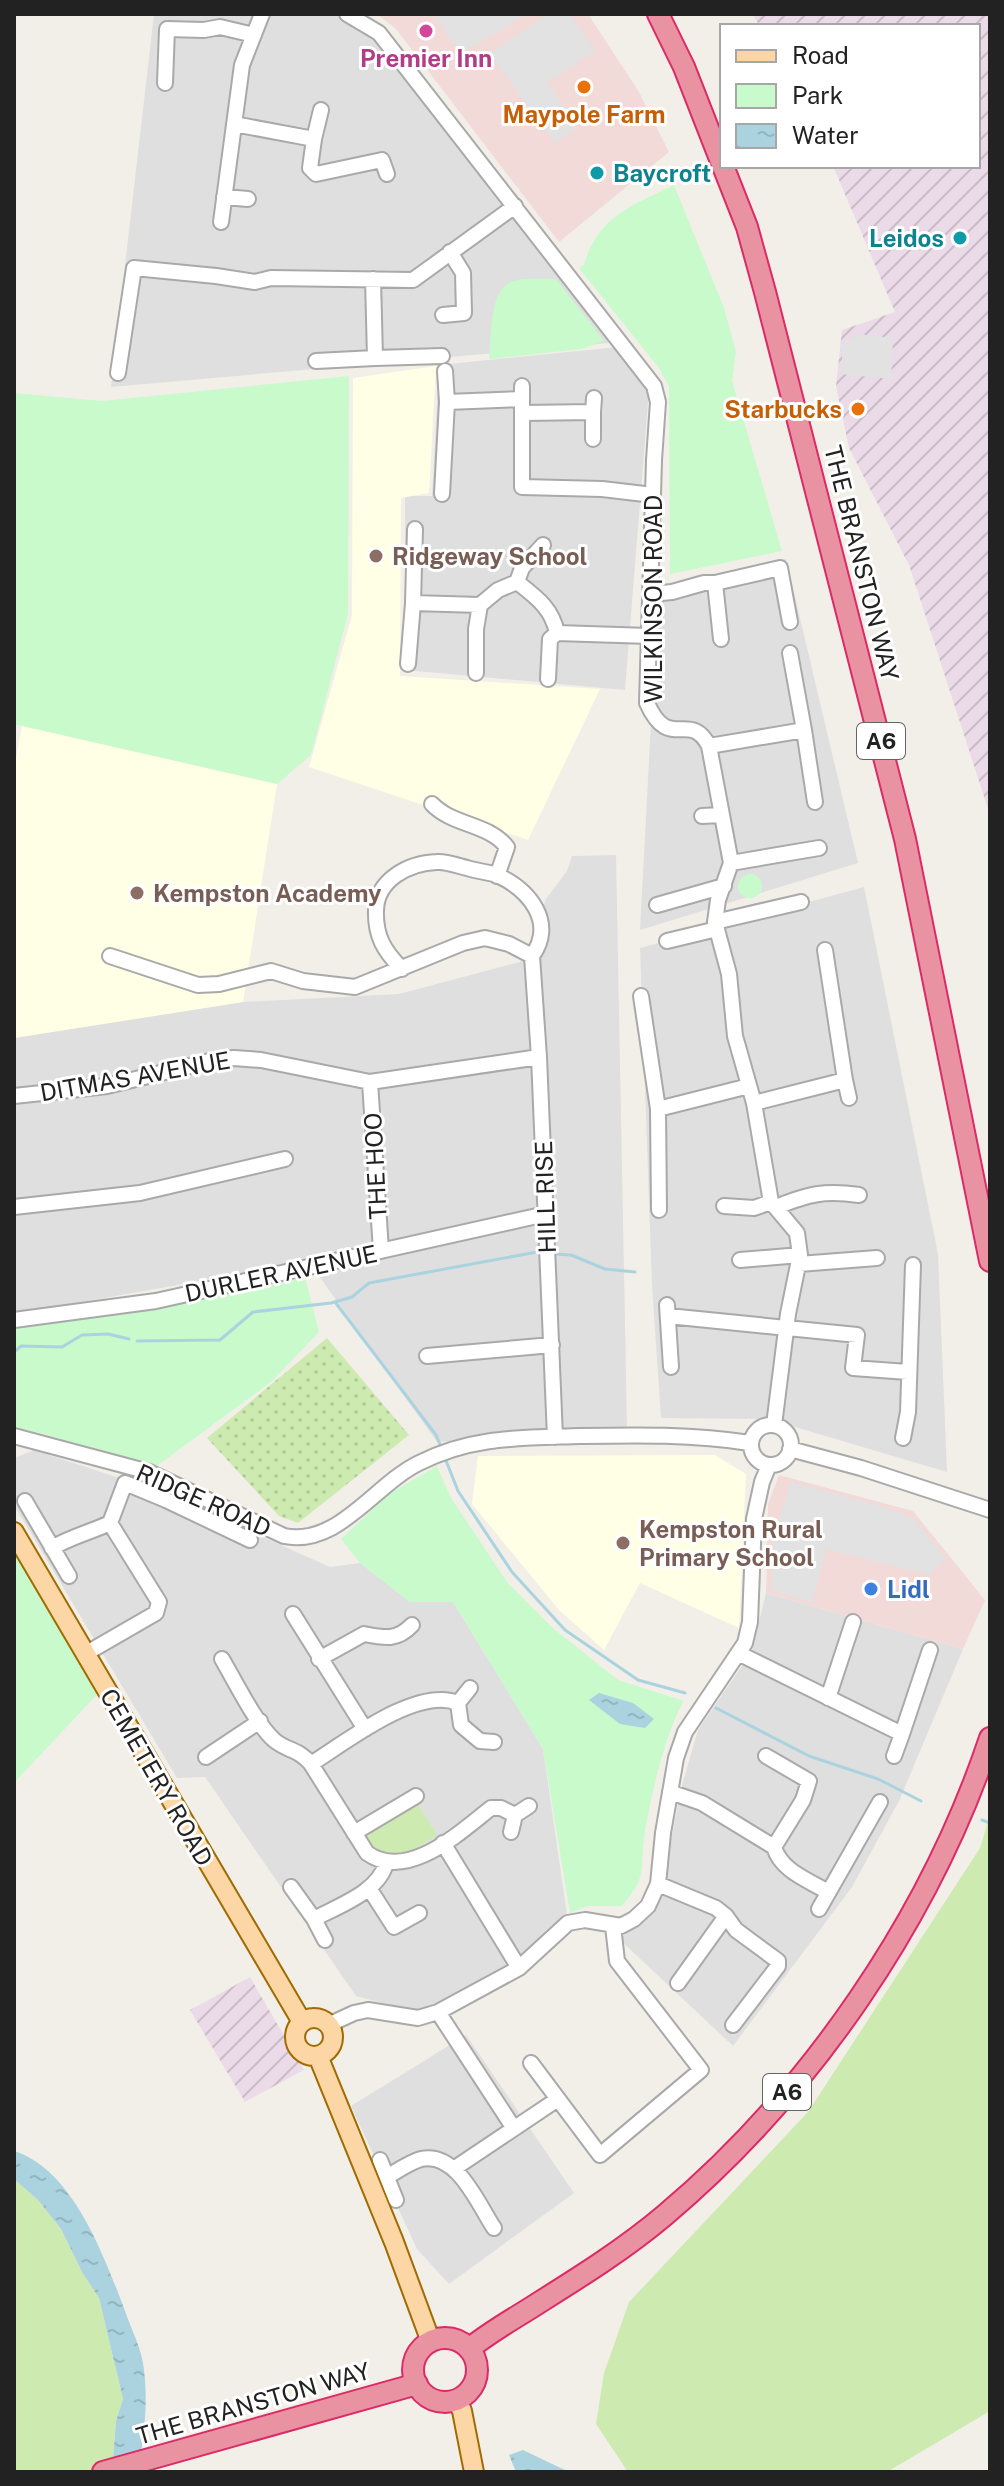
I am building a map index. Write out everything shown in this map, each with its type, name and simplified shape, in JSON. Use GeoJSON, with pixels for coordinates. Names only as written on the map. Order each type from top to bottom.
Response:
{"type":"FeatureCollection","features":[{"type":"Feature","properties":{"kind":"highway","name":"THE BRANSTON WAY"},"geometry":{"type":"LineString","coordinates":[[658,14],[694,91],[720,160]]}},
{"type":"Feature","properties":{"kind":"highway"},"geometry":{"type":"LineString","coordinates":[[672,14],[720,125]]}},
{"type":"Feature","properties":{"kind":"highway","name":"THE BRANSTON WAY"},"geometry":{"type":"LineString","coordinates":[[723,168],[747,227],[905,839],[990,1261]]}},
{"type":"Feature","properties":{"kind":"highway"},"geometry":{"type":"LineString","coordinates":[[735,168],[747,227]]}},
{"type":"Feature","properties":{"kind":"highway","name":"A6"},"geometry":{"type":"LineString","coordinates":[[469,2349],[616,2253],[665,2215],[713,2172],[804,2074],[900,1935],[947,1843],[990,1738]]}},
{"type":"Feature","properties":{"kind":"highway"},"geometry":{"type":"LineString","coordinates":[[451,2339],[469,2349],[475,2358],[476,2378],[472,2387],[457,2400],[438,2401],[423,2392],[417,2384],[414,2375],[417,2356],[431,2342],[451,2339]]}},
{"type":"Feature","properties":{"kind":"highway","name":"THE BRANSTON WAY"},"geometry":{"type":"LineString","coordinates":[[103,2472],[417,2384]]}},
{"type":"Feature","properties":{"kind":"main road","name":"CEMETERY ROAD"},"geometry":{"type":"LineString","coordinates":[[14,1532],[302,2022],[295,2031],[295,2044],[310,2056],[318,2056],[431,2342]]}},
{"type":"Feature","properties":{"kind":"main road"},"geometry":{"type":"LineString","coordinates":[[302,2022],[310,2018],[319,2019],[328,2025],[333,2034],[331,2046],[318,2056]]}},
{"type":"Feature","properties":{"kind":"main road"},"geometry":{"type":"LineString","coordinates":[[457,2400],[474,2472]]}},
{"type":"Feature","properties":{"kind":"street"},"geometry":{"type":"LineString","coordinates":[[164,14],[167,29],[165,83]]}},
{"type":"Feature","properties":{"kind":"street"},"geometry":{"type":"LineString","coordinates":[[221,222],[242,65],[262,14]]}},
{"type":"Feature","properties":{"kind":"street","name":"WILKINSON ROAD"},"geometry":{"type":"LineString","coordinates":[[347,14],[379,33],[654,386],[658,402],[647,703],[653,718],[664,728],[697,730],[703,733],[709,746]]}},
{"type":"Feature","properties":{"kind":"street"},"geometry":{"type":"LineString","coordinates":[[167,29],[190,31],[220,27],[254,35]]}},
{"type":"Feature","properties":{"kind":"street"},"geometry":{"type":"LineString","coordinates":[[321,110],[310,168],[316,174],[382,160]]}},
{"type":"Feature","properties":{"kind":"street"},"geometry":{"type":"LineString","coordinates":[[234,124],[314,139]]}},
{"type":"Feature","properties":{"kind":"street"},"geometry":{"type":"LineString","coordinates":[[224,197],[248,199]]}},
{"type":"Feature","properties":{"kind":"street"},"geometry":{"type":"LineString","coordinates":[[118,373],[134,261],[255,282],[271,278],[413,280],[515,206]]}},
{"type":"Feature","properties":{"kind":"street"},"geometry":{"type":"LineString","coordinates":[[443,315],[464,313],[463,273],[450,252]]}},
{"type":"Feature","properties":{"kind":"street"},"geometry":{"type":"LineString","coordinates":[[373,279],[375,358]]}},
{"type":"Feature","properties":{"kind":"street"},"geometry":{"type":"LineString","coordinates":[[316,361],[375,358],[444,364],[447,402],[442,494]]}},
{"type":"Feature","properties":{"kind":"street"},"geometry":{"type":"LineString","coordinates":[[522,400],[522,487],[602,489],[653,495]]}},
{"type":"Feature","properties":{"kind":"street"},"geometry":{"type":"LineString","coordinates":[[447,402],[522,400],[593,405],[593,439]]}},
{"type":"Feature","properties":{"kind":"street"},"geometry":{"type":"LineString","coordinates":[[408,664],[415,529]]}},
{"type":"Feature","properties":{"kind":"street"},"geometry":{"type":"LineString","coordinates":[[476,673],[476,629],[480,605],[498,590],[517,582],[522,568],[543,545]]}},
{"type":"Feature","properties":{"kind":"street"},"geometry":{"type":"LineString","coordinates":[[651,594],[780,568],[790,622]]}},
{"type":"Feature","properties":{"kind":"street"},"geometry":{"type":"LineString","coordinates":[[517,582],[542,602],[554,619],[557,633]]}},
{"type":"Feature","properties":{"kind":"street"},"geometry":{"type":"LineString","coordinates":[[715,583],[721,639]]}},
{"type":"Feature","properties":{"kind":"street"},"geometry":{"type":"LineString","coordinates":[[413,603],[480,605]]}},
{"type":"Feature","properties":{"kind":"street"},"geometry":{"type":"LineString","coordinates":[[548,679],[550,639],[557,633],[649,636]]}},
{"type":"Feature","properties":{"kind":"street"},"geometry":{"type":"LineString","coordinates":[[790,653],[815,802]]}},
{"type":"Feature","properties":{"kind":"street"},"geometry":{"type":"LineString","coordinates":[[774,1425],[788,1314],[800,1259],[797,1233],[774,1204],[754,1103],[735,1036],[729,974],[716,926],[718,900],[731,863],[709,746],[804,730]]}},
{"type":"Feature","properties":{"kind":"street"},"geometry":{"type":"LineString","coordinates":[[402,969],[378,939],[376,900],[388,880],[404,870],[438,862],[497,876],[507,847],[500,838],[443,816],[432,804]]}},
{"type":"Feature","properties":{"kind":"street"},"geometry":{"type":"LineString","coordinates":[[702,816],[721,815]]}},
{"type":"Feature","properties":{"kind":"street"},"geometry":{"type":"LineString","coordinates":[[731,863],[819,848]]}},
{"type":"Feature","properties":{"kind":"street","name":"HILL RISE"},"geometry":{"type":"LineString","coordinates":[[497,876],[528,896],[538,909],[543,925],[540,946],[532,956],[555,1437]]}},
{"type":"Feature","properties":{"kind":"street"},"geometry":{"type":"LineString","coordinates":[[657,905],[724,886]]}},
{"type":"Feature","properties":{"kind":"street"},"geometry":{"type":"LineString","coordinates":[[667,941],[716,926],[797,909]]}},
{"type":"Feature","properties":{"kind":"street"},"geometry":{"type":"LineString","coordinates":[[110,956],[198,985],[219,984],[271,971],[303,981],[355,987],[463,943],[485,938],[509,944],[532,956]]}},
{"type":"Feature","properties":{"kind":"street"},"geometry":{"type":"LineString","coordinates":[[825,950],[849,1098]]}},
{"type":"Feature","properties":{"kind":"street"},"geometry":{"type":"LineString","coordinates":[[641,996],[658,1109],[659,1210]]}},
{"type":"Feature","properties":{"kind":"street","name":"DITMAS AVENUE"},"geometry":{"type":"LineString","coordinates":[[14,1096],[107,1086],[234,1058],[261,1060],[370,1082],[539,1057]]}},
{"type":"Feature","properties":{"kind":"street"},"geometry":{"type":"LineString","coordinates":[[754,1103],[845,1080]]}},
{"type":"Feature","properties":{"kind":"street","name":"THE HOO"},"geometry":{"type":"LineString","coordinates":[[370,1082],[381,1251]]}},
{"type":"Feature","properties":{"kind":"street"},"geometry":{"type":"LineString","coordinates":[[658,1109],[749,1086]]}},
{"type":"Feature","properties":{"kind":"street"},"geometry":{"type":"LineString","coordinates":[[14,1207],[140,1193],[285,1159]]}},
{"type":"Feature","properties":{"kind":"street"},"geometry":{"type":"LineString","coordinates":[[724,1206],[754,1208],[808,1194],[832,1192],[859,1195]]}},
{"type":"Feature","properties":{"kind":"street","name":"DURLER AVENUE"},"geometry":{"type":"LineString","coordinates":[[14,1320],[156,1301],[546,1214]]}},
{"type":"Feature","properties":{"kind":"street"},"geometry":{"type":"LineString","coordinates":[[740,1260],[877,1258]]}},
{"type":"Feature","properties":{"kind":"street"},"geometry":{"type":"LineString","coordinates":[[903,1438],[908,1412],[913,1265]]}},
{"type":"Feature","properties":{"kind":"street"},"geometry":{"type":"LineString","coordinates":[[671,1367],[668,1310],[857,1335],[853,1368],[908,1372]]}},
{"type":"Feature","properties":{"kind":"street"},"geometry":{"type":"LineString","coordinates":[[427,1356],[552,1345]]}},
{"type":"Feature","properties":{"kind":"street"},"geometry":{"type":"LineString","coordinates":[[774,1425],[787,1433],[790,1449],[781,1462],[769,1465],[756,1459],[750,1443],[760,1427],[774,1425]]}},
{"type":"Feature","properties":{"kind":"street","name":"RIDGE ROAD"},"geometry":{"type":"LineString","coordinates":[[14,1436],[149,1472],[284,1536],[296,1538],[317,1536],[335,1526],[414,1465],[444,1451],[485,1440],[657,1434],[716,1437],[750,1443]]}},
{"type":"Feature","properties":{"kind":"street"},"geometry":{"type":"LineString","coordinates":[[790,1449],[990,1510]]}},
{"type":"Feature","properties":{"kind":"street"},"geometry":{"type":"LineString","coordinates":[[328,2025],[368,2010],[418,2018],[438,2012],[519,1968],[568,1923],[585,1920],[613,1926],[634,1919],[648,1906],[658,1884],[676,1758],[685,1732],[745,1643],[750,1622],[754,1519],[769,1465]]}},
{"type":"Feature","properties":{"kind":"street"},"geometry":{"type":"LineString","coordinates":[[52,1548],[66,1539],[80,1537],[110,1523],[125,1483],[250,1540]]}},
{"type":"Feature","properties":{"kind":"street"},"geometry":{"type":"LineString","coordinates":[[25,1501],[69,1576]]}},
{"type":"Feature","properties":{"kind":"street"},"geometry":{"type":"LineString","coordinates":[[85,1654],[156,1613],[159,1602],[110,1523]]}},
{"type":"Feature","properties":{"kind":"street"},"geometry":{"type":"LineString","coordinates":[[293,1614],[365,1729]]}},
{"type":"Feature","properties":{"kind":"street"},"geometry":{"type":"LineString","coordinates":[[828,1698],[853,1622]]}},
{"type":"Feature","properties":{"kind":"street"},"geometry":{"type":"LineString","coordinates":[[319,1659],[364,1634],[389,1639],[404,1634],[412,1625]]}},
{"type":"Feature","properties":{"kind":"street"},"geometry":{"type":"LineString","coordinates":[[894,1756],[930,1650]]}},
{"type":"Feature","properties":{"kind":"street"},"geometry":{"type":"LineString","coordinates":[[738,1653],[902,1734]]}},
{"type":"Feature","properties":{"kind":"street"},"geometry":{"type":"LineString","coordinates":[[222,1659],[274,1740],[302,1753],[311,1764],[367,1853],[386,1863],[404,1863],[443,1843],[491,1808],[501,1808],[515,1815]]}},
{"type":"Feature","properties":{"kind":"street"},"geometry":{"type":"LineString","coordinates":[[470,1688],[458,1703],[461,1725],[480,1741],[494,1742]]}},
{"type":"Feature","properties":{"kind":"street"},"geometry":{"type":"LineString","coordinates":[[311,1764],[396,1710],[445,1698],[458,1703]]}},
{"type":"Feature","properties":{"kind":"street"},"geometry":{"type":"LineString","coordinates":[[206,1757],[260,1721]]}},
{"type":"Feature","properties":{"kind":"street"},"geometry":{"type":"LineString","coordinates":[[766,1756],[809,1781],[803,1800],[774,1847]]}},
{"type":"Feature","properties":{"kind":"street"},"geometry":{"type":"LineString","coordinates":[[670,1792],[702,1803],[774,1847],[777,1858],[787,1868],[828,1892]]}},
{"type":"Feature","properties":{"kind":"street"},"geometry":{"type":"LineString","coordinates":[[354,1833],[416,1796]]}},
{"type":"Feature","properties":{"kind":"street"},"geometry":{"type":"LineString","coordinates":[[819,1909],[880,1802]]}},
{"type":"Feature","properties":{"kind":"street"},"geometry":{"type":"LineString","coordinates":[[511,1832],[515,1815],[529,1806]]}},
{"type":"Feature","properties":{"kind":"street"},"geometry":{"type":"LineString","coordinates":[[443,1843],[519,1968]]}},
{"type":"Feature","properties":{"kind":"street"},"geometry":{"type":"LineString","coordinates":[[314,1919],[369,1888],[383,1873],[386,1863]]}},
{"type":"Feature","properties":{"kind":"street"},"geometry":{"type":"LineString","coordinates":[[658,1884],[716,1908],[736,1930],[778,1961],[778,1966],[733,2025]]}},
{"type":"Feature","properties":{"kind":"street"},"geometry":{"type":"LineString","coordinates":[[291,1887],[325,1940]]}},
{"type":"Feature","properties":{"kind":"street"},"geometry":{"type":"LineString","coordinates":[[369,1888],[392,1933],[419,1913]]}},
{"type":"Feature","properties":{"kind":"street"},"geometry":{"type":"LineString","coordinates":[[678,1983],[726,1916]]}},
{"type":"Feature","properties":{"kind":"street"},"geometry":{"type":"LineString","coordinates":[[531,2063],[600,2155],[701,2070],[617,1961],[613,1926]]}},
{"type":"Feature","properties":{"kind":"street"},"geometry":{"type":"LineString","coordinates":[[438,2012],[513,2127]]}},
{"type":"Feature","properties":{"kind":"street"},"geometry":{"type":"LineString","coordinates":[[455,2168],[558,2099]]}},
{"type":"Feature","properties":{"kind":"street"},"geometry":{"type":"LineString","coordinates":[[387,2177],[421,2159],[440,2159],[455,2168],[494,2228]]}},
{"type":"Feature","properties":{"kind":"street"},"geometry":{"type":"LineString","coordinates":[[380,2160],[396,2200]]}},
{"type":"Feature","properties":{"kind":"shaded area"},"geometry":{"type":"Polygon","coordinates":[[[154,14],[347,14],[368,25],[620,342],[111,387],[154,14]]]}},
{"type":"Feature","properties":{"kind":"shaded area"},"geometry":{"type":"Polygon","coordinates":[[[377,14],[588,14],[639,92],[669,152],[559,242],[396,29],[377,14]]]}},
{"type":"Feature","properties":{"kind":"shaded area"},"geometry":{"type":"Polygon","coordinates":[[[434,14],[527,14],[460,54],[434,14]]]}},
{"type":"Feature","properties":{"kind":"shaded area"},"geometry":{"type":"Polygon","coordinates":[[[548,14],[570,14],[595,51],[548,82],[576,128],[555,143],[490,54],[548,14]]]}},
{"type":"Feature","properties":{"kind":"shaded area"},"geometry":{"type":"Polygon","coordinates":[[[752,14],[990,14],[990,815],[909,565],[849,448],[836,386],[842,330],[895,312],[834,168],[980,168],[980,24],[759,24],[752,14]]]}},
{"type":"Feature","properties":{"kind":"shaded area"},"geometry":{"type":"Polygon","coordinates":[[[859,334],[893,338],[891,379],[841,374],[843,343],[859,334]]]}},
{"type":"Feature","properties":{"kind":"shaded area"},"geometry":{"type":"Polygon","coordinates":[[[618,347],[649,390],[625,690],[405,670],[405,496],[432,496],[439,365],[618,347]]]}},
{"type":"Feature","properties":{"kind":"shaded area","name":"Ridgeway School"},"geometry":{"type":"Polygon","coordinates":[[[436,366],[429,493],[401,498],[400,676],[600,689],[528,840],[309,767],[352,615],[353,378],[436,366]]]}},
{"type":"Feature","properties":{"kind":"shaded area"},"geometry":{"type":"Polygon","coordinates":[[[786,559],[858,863],[640,930],[658,590],[786,559]]]}},
{"type":"Feature","properties":{"kind":"shaded area","name":"Kempston Academy"},"geometry":{"type":"Polygon","coordinates":[[[22,726],[277,784],[243,1002],[14,1038],[14,769],[22,726]]]}},
{"type":"Feature","properties":{"kind":"shaded area"},"geometry":{"type":"Polygon","coordinates":[[[616,855],[627,1429],[437,1442],[309,1262],[14,1314],[14,1038],[243,1002],[399,994],[523,961],[546,899],[567,871],[572,856],[616,855]]]}},
{"type":"Feature","properties":{"kind":"shaded area"},"geometry":{"type":"Polygon","coordinates":[[[864,887],[938,1254],[947,1472],[768,1419],[661,1418],[652,1285],[640,948],[864,887]]]}},
{"type":"Feature","properties":{"kind":"shaded area"},"geometry":{"type":"Polygon","coordinates":[[[34,1450],[162,1492],[330,1567],[360,1563],[410,1602],[453,1602],[543,1749],[567,1915],[505,1969],[417,2012],[356,1996],[205,1777],[177,1778],[14,1505],[14,1458],[34,1450]]]}},
{"type":"Feature","properties":{"kind":"shaded area","name":"Kempston Rural Primary School"},"geometry":{"type":"Polygon","coordinates":[[[715,1455],[746,1474],[739,1628],[640,1583],[604,1650],[559,1610],[472,1504],[478,1456],[715,1455]]]}},
{"type":"Feature","properties":{"kind":"shaded area"},"geometry":{"type":"Polygon","coordinates":[[[779,1475],[913,1511],[985,1600],[963,1649],[766,1593],[768,1504],[779,1475]]]}},
{"type":"Feature","properties":{"kind":"shaded area"},"geometry":{"type":"Polygon","coordinates":[[[791,1482],[891,1509],[914,1519],[945,1558],[930,1575],[826,1549],[812,1603],[771,1590],[774,1536],[791,1482]]]}},
{"type":"Feature","properties":{"kind":"shaded area"},"geometry":{"type":"Polygon","coordinates":[[[766,1593],[963,1649],[899,1801],[852,1887],[733,2046],[619,1939],[644,1921],[662,1888],[681,1789],[698,1730],[752,1651],[766,1593]]]}},
{"type":"Feature","properties":{"kind":"shaded area"},"geometry":{"type":"Polygon","coordinates":[[[250,1977],[304,2070],[245,2102],[190,2010],[250,1977]]]}},
{"type":"Feature","properties":{"kind":"shaded area"},"geometry":{"type":"Polygon","coordinates":[[[466,2035],[574,2193],[449,2284],[417,2249],[351,2106],[466,2035]]]}},
{"type":"Feature","properties":{"kind":"green space"},"geometry":{"type":"Polygon","coordinates":[[[674,185],[724,308],[736,352],[732,381],[782,551],[670,574],[669,386],[659,368],[579,268],[584,265],[598,235],[618,214],[674,185]]]}},
{"type":"Feature","properties":{"kind":"green space"},"geometry":{"type":"Polygon","coordinates":[[[522,279],[556,279],[604,341],[582,349],[489,359],[495,305],[504,287],[522,279]]]}},
{"type":"Feature","properties":{"kind":"green space"},"geometry":{"type":"Polygon","coordinates":[[[349,376],[348,614],[311,755],[277,784],[14,724],[14,393],[102,401],[349,376]]]}},
{"type":"Feature","properties":{"kind":"green space"},"geometry":{"type":"Polygon","coordinates":[[[750,874],[759,877],[762,886],[759,895],[750,898],[741,895],[738,886],[741,877],[750,874]]]}},
{"type":"Feature","properties":{"kind":"green space"},"geometry":{"type":"Polygon","coordinates":[[[305,1277],[319,1332],[271,1382],[154,1468],[41,1433],[14,1429],[14,1324],[305,1277]]]}},
{"type":"Feature","properties":{"kind":"green space"},"geometry":{"type":"Polygon","coordinates":[[[327,1338],[409,1435],[298,1523],[279,1516],[207,1438],[327,1338]]]}},
{"type":"Feature","properties":{"kind":"green space"},"geometry":{"type":"Polygon","coordinates":[[[437,1466],[451,1498],[507,1582],[553,1628],[618,1680],[684,1701],[671,1730],[654,1786],[639,1881],[622,1906],[588,1906],[570,1913],[543,1749],[453,1602],[410,1602],[360,1563],[341,1539],[389,1494],[437,1466]]]}},
{"type":"Feature","properties":{"kind":"green space"},"geometry":{"type":"Polygon","coordinates":[[[14,1538],[103,1688],[14,1783],[14,1538]]]}},
{"type":"Feature","properties":{"kind":"green space"},"geometry":{"type":"Polygon","coordinates":[[[415,1800],[437,1835],[417,1848],[398,1855],[389,1854],[372,1844],[363,1833],[415,1800]]]}},
{"type":"Feature","properties":{"kind":"green space"},"geometry":{"type":"Polygon","coordinates":[[[990,1815],[990,2411],[887,2472],[628,2472],[596,2424],[604,2373],[629,2302],[808,2112],[980,1848],[990,1815]]]}},
{"type":"Feature","properties":{"kind":"green space"},"geometry":{"type":"Polygon","coordinates":[[[14,2179],[38,2200],[61,2229],[83,2274],[99,2298],[123,2399],[116,2421],[112,2472],[14,2472],[14,2179]]]}},
{"type":"Feature","properties":{"kind":"water"},"geometry":{"type":"Polygon","coordinates":[[[599,1693],[633,1703],[654,1719],[645,1728],[620,1724],[589,1700],[599,1693]]]}},
{"type":"Feature","properties":{"kind":"water"},"geometry":{"type":"Polygon","coordinates":[[[14,2151],[35,2161],[70,2196],[97,2242],[117,2290],[140,2350],[145,2377],[145,2418],[138,2472],[112,2472],[116,2421],[123,2399],[99,2298],[83,2274],[61,2229],[38,2200],[14,2179],[14,2151]]]}},
{"type":"Feature","properties":{"kind":"water"},"geometry":{"type":"Polygon","coordinates":[[[523,2450],[569,2472],[516,2472],[509,2455],[523,2450]]]}},
{"type":"Feature","properties":{"kind":"waterway"},"geometry":{"type":"LineString","coordinates":[[137,1341],[220,1340],[253,1312],[331,1303],[352,1297],[369,1283],[537,1252]]}},
{"type":"Feature","properties":{"kind":"waterway"},"geometry":{"type":"LineString","coordinates":[[554,1254],[571,1255],[605,1269],[635,1272]]}},
{"type":"Feature","properties":{"kind":"waterway"},"geometry":{"type":"LineString","coordinates":[[335,1302],[436,1435],[441,1447]]}},
{"type":"Feature","properties":{"kind":"waterway"},"geometry":{"type":"LineString","coordinates":[[14,1352],[21,1346],[62,1347],[82,1335],[108,1334],[129,1339]]}},
{"type":"Feature","properties":{"kind":"waterway"},"geometry":{"type":"LineString","coordinates":[[445,1458],[458,1491],[512,1572],[565,1630],[638,1680],[685,1693]]}},
{"type":"Feature","properties":{"kind":"waterway"},"geometry":{"type":"LineString","coordinates":[[716,1708],[809,1756],[878,1779],[921,1801]]}},
{"type":"Feature","properties":{"kind":"waterway"},"geometry":{"type":"LineString","coordinates":[[982,1820],[990,1823]]}},
{"type":"Feature","properties":{"kind":"place","name":"Premier Inn"},"geometry":{"type":"Point","coordinates":[426,31]}},
{"type":"Feature","properties":{"kind":"place","name":"Maypole Farm"},"geometry":{"type":"Point","coordinates":[584,87]}},
{"type":"Feature","properties":{"kind":"place","name":"Baycroft"},"geometry":{"type":"Point","coordinates":[597,173]}},
{"type":"Feature","properties":{"kind":"place","name":"Leidos"},"geometry":{"type":"Point","coordinates":[960,238]}},
{"type":"Feature","properties":{"kind":"place","name":"Starbucks"},"geometry":{"type":"Point","coordinates":[858,409]}},
{"type":"Feature","properties":{"kind":"place","name":"Ridgeway School"},"geometry":{"type":"Point","coordinates":[376,556]}},
{"type":"Feature","properties":{"kind":"place","name":"Kempston Academy"},"geometry":{"type":"Point","coordinates":[137,893]}},
{"type":"Feature","properties":{"kind":"place","name":"Kempston Rural Primary School"},"geometry":{"type":"Point","coordinates":[623,1543]}},
{"type":"Feature","properties":{"kind":"place","name":"Lidl"},"geometry":{"type":"Point","coordinates":[871,1589]}}]}
